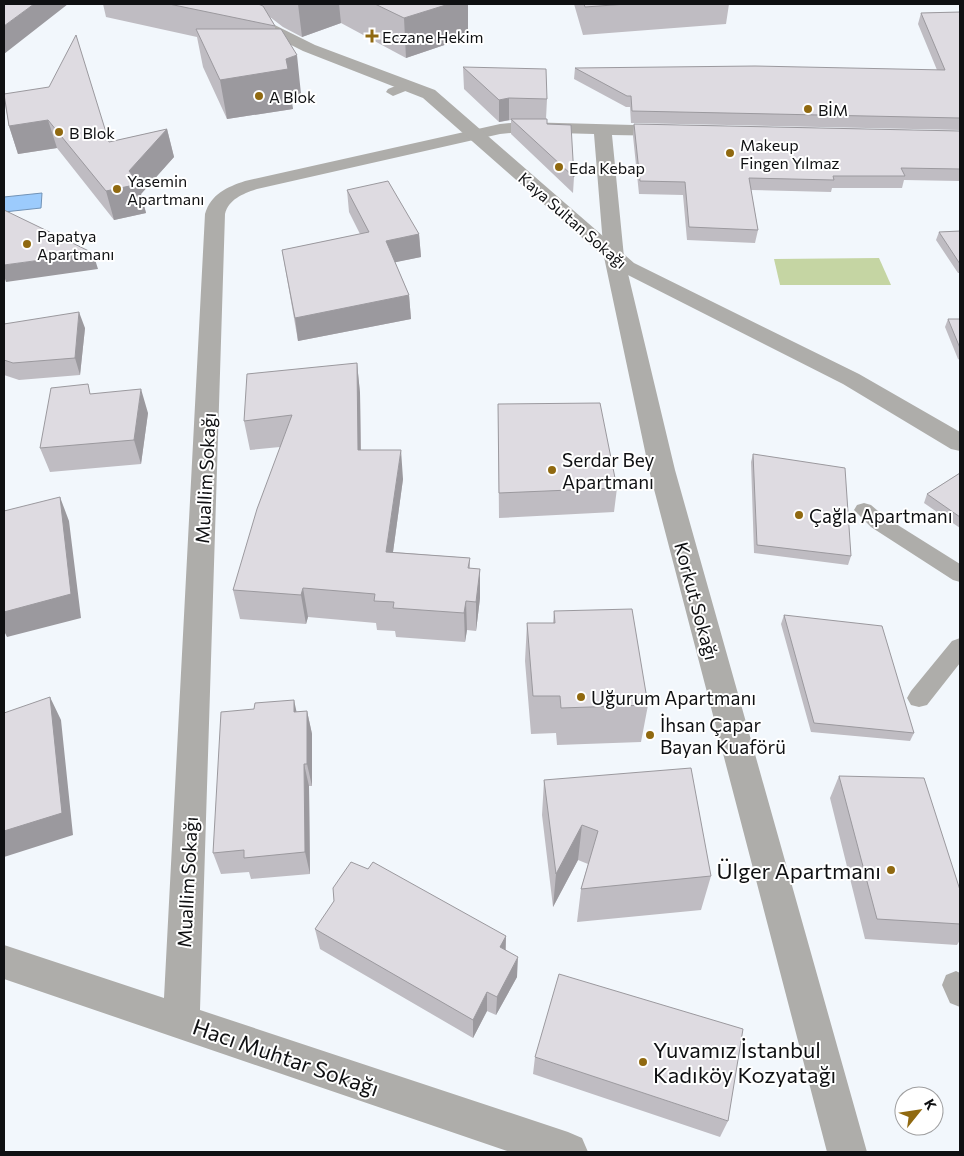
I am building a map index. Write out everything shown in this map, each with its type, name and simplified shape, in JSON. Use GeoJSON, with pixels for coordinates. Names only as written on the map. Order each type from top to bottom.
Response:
{"type":"FeatureCollection","features":[{"type":"Feature","properties":{"kind":"street","name":"Kaya Sultan Sokağı"},"geometry":{"type":"LineString","coordinates":[[221,4],[309,48],[429,94],[614,257],[641,275],[851,379],[960,442]]}},
{"type":"Feature","properties":{"kind":"street","name":"Muallim Sokağı"},"geometry":{"type":"LineString","coordinates":[[180,1021],[216,209],[226,196],[252,185],[476,134],[515,127],[692,131]]}},
{"type":"Feature","properties":{"kind":"street","name":"Korkut Sokağı"},"geometry":{"type":"LineString","coordinates":[[603,130],[614,257],[662,470],[847,1152]]}},
{"type":"Feature","properties":{"kind":"street","name":"Hacı Muhtar Sokağı"},"geometry":{"type":"LineString","coordinates":[[4,962],[562,1151]]}},
{"type":"Feature","properties":{"kind":"lane"},"geometry":{"type":"LineString","coordinates":[[864,510],[878,522],[960,574]]}},
{"type":"Feature","properties":{"kind":"lane"},"geometry":{"type":"LineString","coordinates":[[919,698],[960,647]]}},
{"type":"Feature","properties":{"kind":"green space"},"geometry":{"type":"Polygon","coordinates":[[[879,258],[891,285],[780,285],[774,259],[879,258]]]}},
{"type":"Feature","properties":{"kind":"water"},"geometry":{"type":"Polygon","coordinates":[[[42,193],[41,208],[4,212],[4,197],[42,193]]]}},
{"type":"Feature","properties":{"kind":"building"},"geometry":{"type":"Polygon","coordinates":[[[4,4],[34,4],[4,26],[4,4]]]}},
{"type":"Feature","properties":{"kind":"building"},"geometry":{"type":"Polygon","coordinates":[[[169,4],[258,4],[263,6],[275,26],[169,4]]]}},
{"type":"Feature","properties":{"kind":"building"},"geometry":{"type":"Polygon","coordinates":[[[375,4],[449,4],[404,18],[375,4]]]}},
{"type":"Feature","properties":{"kind":"building"},"geometry":{"type":"Polygon","coordinates":[[[584,4],[627,4],[585,7],[584,4]]]}},
{"type":"Feature","properties":{"kind":"building"},"geometry":{"type":"Polygon","coordinates":[[[960,12],[960,118],[632,111],[631,96],[627,96],[575,68],[755,66],[945,70],[921,13],[960,12]]]}},
{"type":"Feature","properties":{"kind":"building"},"geometry":{"type":"Polygon","coordinates":[[[196,29],[281,29],[297,55],[286,59],[288,69],[220,80],[196,29]]]}},
{"type":"Feature","properties":{"kind":"building"},"geometry":{"type":"Polygon","coordinates":[[[76,35],[109,142],[167,129],[129,171],[139,184],[106,191],[48,120],[9,126],[4,94],[49,87],[76,35]]]}},
{"type":"Feature","properties":{"kind":"building"},"geometry":{"type":"Polygon","coordinates":[[[463,67],[546,69],[547,99],[509,98],[499,100],[463,67]]]}},
{"type":"Feature","properties":{"kind":"building"},"geometry":{"type":"Polygon","coordinates":[[[511,119],[547,119],[547,124],[571,125],[574,177],[511,119]]]}},
{"type":"Feature","properties":{"kind":"building"},"geometry":{"type":"Polygon","coordinates":[[[634,124],[960,131],[960,169],[901,168],[905,176],[833,176],[834,180],[749,178],[758,230],[689,227],[685,182],[640,181],[634,124]]]}},
{"type":"Feature","properties":{"kind":"building"},"geometry":{"type":"Polygon","coordinates":[[[388,181],[419,234],[386,241],[409,295],[295,318],[282,250],[369,232],[347,190],[388,181]]]}},
{"type":"Feature","properties":{"kind":"building"},"geometry":{"type":"Polygon","coordinates":[[[4,210],[93,253],[4,265],[4,210]]]}},
{"type":"Feature","properties":{"kind":"building"},"geometry":{"type":"Polygon","coordinates":[[[960,231],[960,264],[939,232],[960,231]]]}},
{"type":"Feature","properties":{"kind":"building"},"geometry":{"type":"Polygon","coordinates":[[[79,312],[75,358],[13,363],[4,360],[4,324],[79,312]]]}},
{"type":"Feature","properties":{"kind":"building"},"geometry":{"type":"Polygon","coordinates":[[[948,319],[960,319],[960,348],[948,319]]]}},
{"type":"Feature","properties":{"kind":"building"},"geometry":{"type":"Polygon","coordinates":[[[357,363],[358,450],[401,450],[386,552],[470,558],[468,568],[480,569],[476,602],[466,601],[464,613],[393,608],[394,602],[374,601],[375,594],[303,588],[301,595],[233,590],[257,509],[292,415],[244,421],[247,374],[357,363]]]}},
{"type":"Feature","properties":{"kind":"building"},"geometry":{"type":"Polygon","coordinates":[[[88,384],[90,394],[141,389],[134,440],[40,448],[51,388],[88,384]]]}},
{"type":"Feature","properties":{"kind":"building","name":"Serdar Bey Apartmanı"},"geometry":{"type":"Polygon","coordinates":[[[600,403],[617,488],[499,493],[498,404],[600,403]]]}},
{"type":"Feature","properties":{"kind":"building","name":"Çağla Apartmanı"},"geometry":{"type":"Polygon","coordinates":[[[753,454],[845,468],[851,556],[757,545],[753,454]]]}},
{"type":"Feature","properties":{"kind":"building"},"geometry":{"type":"Polygon","coordinates":[[[960,473],[960,517],[927,494],[960,473]]]}},
{"type":"Feature","properties":{"kind":"building"},"geometry":{"type":"Polygon","coordinates":[[[60,497],[71,594],[4,612],[4,511],[60,497]]]}},
{"type":"Feature","properties":{"kind":"building"},"geometry":{"type":"Polygon","coordinates":[[[632,609],[648,705],[561,708],[560,696],[533,696],[527,623],[555,623],[554,611],[632,609]]]}},
{"type":"Feature","properties":{"kind":"building"},"geometry":{"type":"Polygon","coordinates":[[[784,615],[882,626],[914,733],[814,723],[784,615]]]}},
{"type":"Feature","properties":{"kind":"building"},"geometry":{"type":"Polygon","coordinates":[[[50,697],[62,813],[4,831],[4,713],[50,697]]]}},
{"type":"Feature","properties":{"kind":"building"},"geometry":{"type":"Polygon","coordinates":[[[294,700],[294,712],[307,711],[307,764],[304,764],[305,852],[244,858],[244,850],[213,853],[221,712],[254,709],[255,703],[294,700]]]}},
{"type":"Feature","properties":{"kind":"building"},"geometry":{"type":"Polygon","coordinates":[[[691,768],[711,876],[581,889],[598,831],[582,825],[556,874],[544,780],[691,768]]]}},
{"type":"Feature","properties":{"kind":"building","name":"Ülger Apartmanı"},"geometry":{"type":"Polygon","coordinates":[[[839,776],[924,778],[960,890],[960,924],[877,919],[839,776]]]}},
{"type":"Feature","properties":{"kind":"building"},"geometry":{"type":"Polygon","coordinates":[[[351,862],[368,869],[373,862],[506,936],[500,947],[518,957],[497,997],[487,992],[473,1020],[315,929],[334,901],[333,888],[351,862]]]}},
{"type":"Feature","properties":{"kind":"building"},"geometry":{"type":"Polygon","coordinates":[[[559,974],[743,1029],[728,1121],[535,1057],[559,974]]]}},
{"type":"Feature","properties":{"kind":"place","name":"Eczane Hekim"},"geometry":{"type":"Point","coordinates":[372,36]}},
{"type":"Feature","properties":{"kind":"place","name":"A Blok"},"geometry":{"type":"Point","coordinates":[259,96]}},
{"type":"Feature","properties":{"kind":"place","name":"BİM"},"geometry":{"type":"Point","coordinates":[808,109]}},
{"type":"Feature","properties":{"kind":"place","name":"B Blok"},"geometry":{"type":"Point","coordinates":[59,132]}},
{"type":"Feature","properties":{"kind":"place","name":"Makeup Fingen Yılmaz"},"geometry":{"type":"Point","coordinates":[730,153]}},
{"type":"Feature","properties":{"kind":"place","name":"Eda Kebap"},"geometry":{"type":"Point","coordinates":[559,167]}},
{"type":"Feature","properties":{"kind":"place","name":"Yasemin Apartmanı"},"geometry":{"type":"Point","coordinates":[117,189]}},
{"type":"Feature","properties":{"kind":"place","name":"Papatya Apartmanı"},"geometry":{"type":"Point","coordinates":[27,244]}},
{"type":"Feature","properties":{"kind":"place","name":"Serdar Bey Apartmanı"},"geometry":{"type":"Point","coordinates":[552,470]}},
{"type":"Feature","properties":{"kind":"place","name":"Çağla Apartmanı"},"geometry":{"type":"Point","coordinates":[799,515]}},
{"type":"Feature","properties":{"kind":"place","name":"Uğurum Apartmanı"},"geometry":{"type":"Point","coordinates":[581,697]}},
{"type":"Feature","properties":{"kind":"place","name":"İhsan Çapar Bayan Kuaförü"},"geometry":{"type":"Point","coordinates":[650,735]}},
{"type":"Feature","properties":{"kind":"place","name":"Ülger Apartmanı"},"geometry":{"type":"Point","coordinates":[891,870]}},
{"type":"Feature","properties":{"kind":"place","name":"Yuvamız İstanbul Kadıköy Kozyatağı"},"geometry":{"type":"Point","coordinates":[643,1062]}}]}
